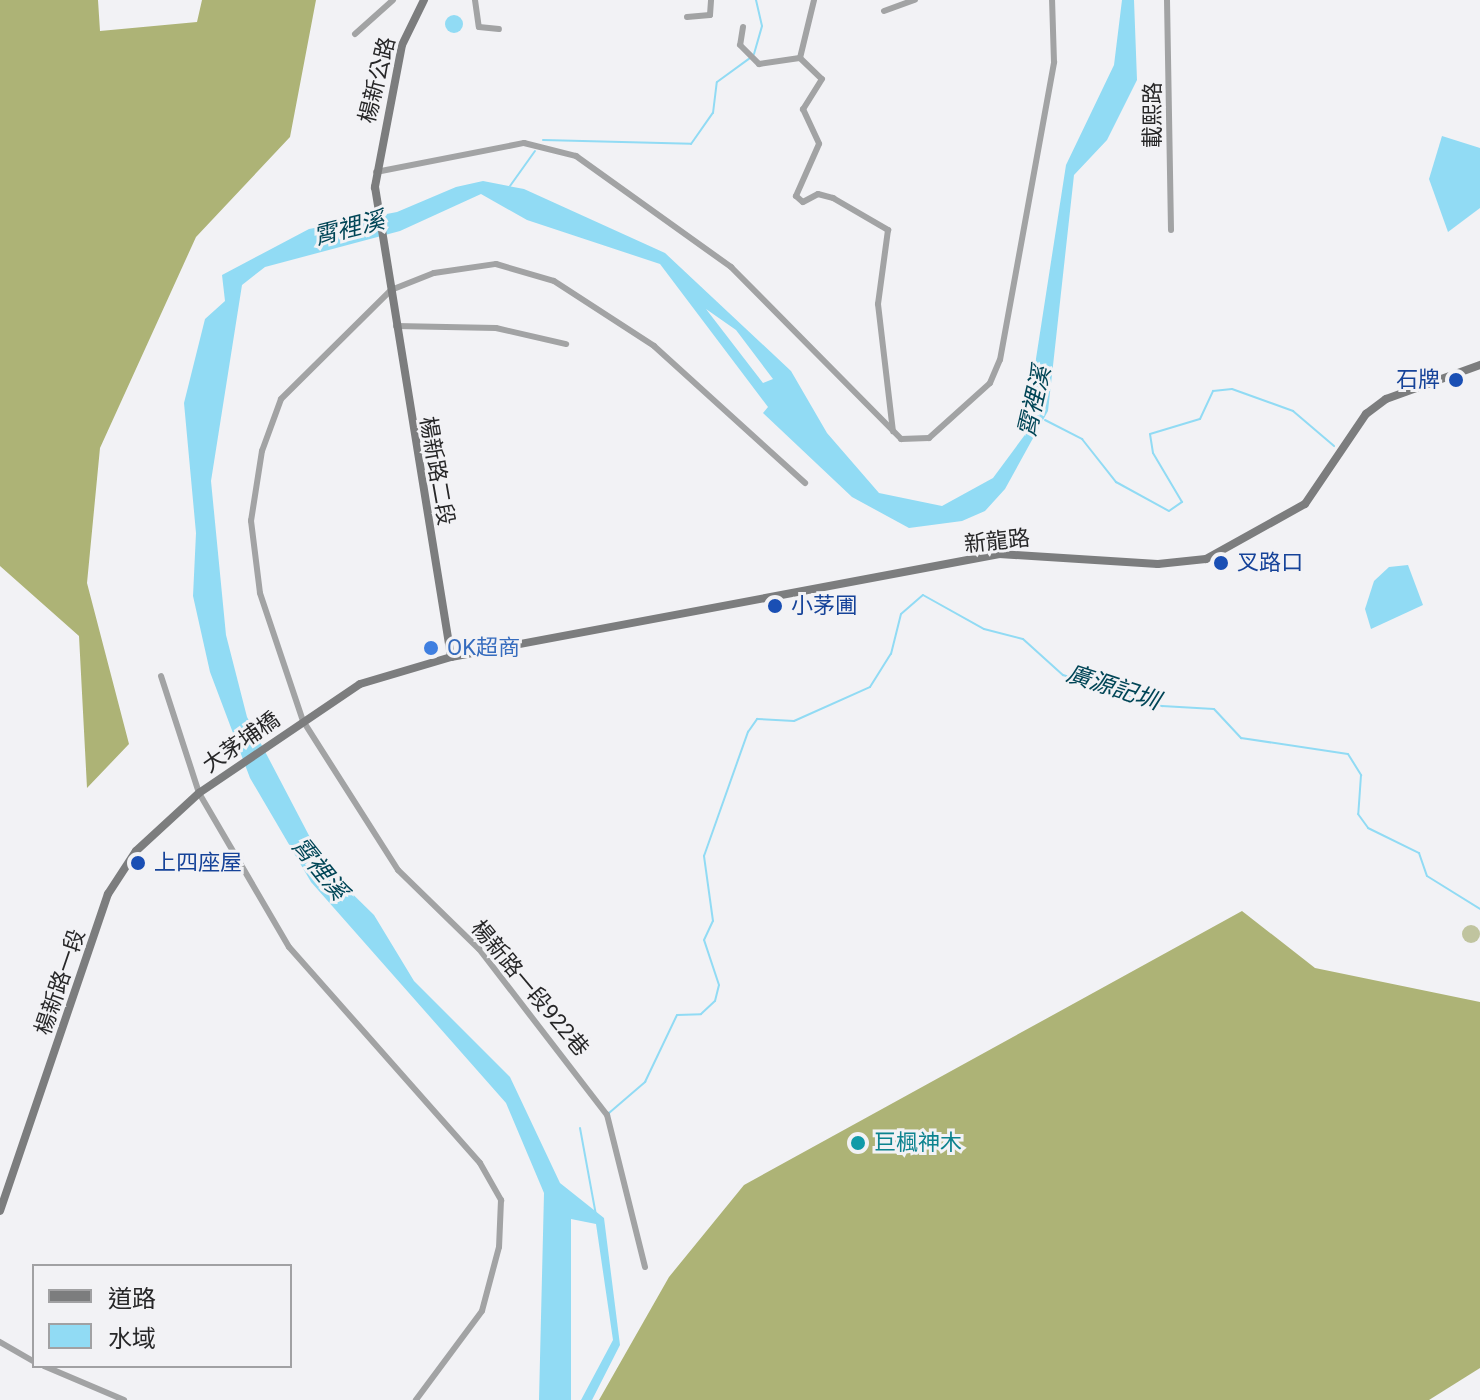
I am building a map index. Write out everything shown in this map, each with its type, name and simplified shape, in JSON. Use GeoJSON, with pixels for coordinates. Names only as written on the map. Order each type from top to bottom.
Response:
{"type":"FeatureCollection","features":[{"type":"Feature","properties":{"kind":"main road","name":"楊新公路"},"geometry":{"type":"LineString","coordinates":[[391,290],[376,172],[402,45],[424,0]]}},
{"type":"Feature","properties":{"kind":"main road","name":"楊新路二段"},"geometry":{"type":"LineString","coordinates":[[391,290],[451,657]]}},
{"type":"Feature","properties":{"kind":"main road","name":"新龍路"},"geometry":{"type":"LineString","coordinates":[[451,657],[999,554],[1158,564],[1206,559],[1305,504],[1366,414],[1386,399],[1480,365]]}},
{"type":"Feature","properties":{"kind":"main road"},"geometry":{"type":"LineString","coordinates":[[303,721],[360,684],[451,657]]}},
{"type":"Feature","properties":{"kind":"main road","name":"大茅埔橋"},"geometry":{"type":"LineString","coordinates":[[199,793],[303,721]]}},
{"type":"Feature","properties":{"kind":"main road","name":"楊新路一段"},"geometry":{"type":"LineString","coordinates":[[0,1211],[108,894],[150,832],[199,793]]}},
{"type":"Feature","properties":{"kind":"street"},"geometry":{"type":"LineString","coordinates":[[355,34],[393,0]]}},
{"type":"Feature","properties":{"kind":"street"},"geometry":{"type":"LineString","coordinates":[[475,0],[479,27],[499,29]]}},
{"type":"Feature","properties":{"kind":"street"},"geometry":{"type":"LineString","coordinates":[[687,17],[710,15],[711,0]]}},
{"type":"Feature","properties":{"kind":"street"},"geometry":{"type":"LineString","coordinates":[[800,58],[814,0]]}},
{"type":"Feature","properties":{"kind":"street"},"geometry":{"type":"LineString","coordinates":[[884,11],[915,0]]}},
{"type":"Feature","properties":{"kind":"street"},"geometry":{"type":"LineString","coordinates":[[376,172],[524,143],[576,156],[731,267],[893,431],[912,442],[942,431],[990,383],[1000,360],[1050,91],[1052,0]]}},
{"type":"Feature","properties":{"kind":"street","name":"載熙路"},"geometry":{"type":"LineString","coordinates":[[1167,0],[1171,230]]}},
{"type":"Feature","properties":{"kind":"street"},"geometry":{"type":"LineString","coordinates":[[743,27],[740,45],[759,64],[800,58]]}},
{"type":"Feature","properties":{"kind":"street"},"geometry":{"type":"LineString","coordinates":[[800,58],[822,79],[803,109],[819,144],[796,196],[803,202],[818,194],[833,198],[888,230],[878,304],[893,431]]}},
{"type":"Feature","properties":{"kind":"street"},"geometry":{"type":"LineString","coordinates":[[391,290],[434,273],[496,264],[554,281],[654,346],[805,483]]}},
{"type":"Feature","properties":{"kind":"street","name":"楊新路一段922巷"},"geometry":{"type":"LineString","coordinates":[[391,290],[281,399],[262,451],[251,521],[260,593],[303,721],[398,870],[479,949],[607,1115],[645,1267]]}},
{"type":"Feature","properties":{"kind":"street"},"geometry":{"type":"LineString","coordinates":[[396,326],[496,328],[566,344]]}},
{"type":"Feature","properties":{"kind":"street"},"geometry":{"type":"LineString","coordinates":[[161,676],[199,793],[289,947],[480,1163],[501,1200],[499,1247],[482,1311],[416,1400]]}},
{"type":"Feature","properties":{"kind":"street"},"geometry":{"type":"LineString","coordinates":[[0,1342],[32,1361]]}},
{"type":"Feature","properties":{"kind":"street"},"geometry":{"type":"LineString","coordinates":[[49,1368],[124,1400]]}},
{"type":"Feature","properties":{"kind":"green space"},"geometry":{"type":"Polygon","coordinates":[[[0,0],[98,0],[100,31],[197,22],[202,0],[316,0],[290,137],[196,237],[100,448],[87,583],[129,744],[87,788],[79,636],[0,566],[0,0]]]}},
{"type":"Feature","properties":{"kind":"green space"},"geometry":{"type":"Polygon","coordinates":[[[1242,911],[1315,968],[1480,1002],[1480,1368],[1429,1400],[599,1400],[669,1277],[744,1185],[1242,911]]]}},
{"type":"Feature","properties":{"kind":"green space"},"geometry":{"type":"Polygon","coordinates":[[[1467,925],[1475,925],[1480,934],[1478,941],[1467,943],[1462,938],[1462,930],[1467,925]]]}},
{"type":"Feature","properties":{"kind":"water","name":"霄裡溪"},"geometry":{"type":"Polygon","coordinates":[[[1122,0],[1134,0],[1137,80],[1107,140],[1074,175],[1048,411],[1005,489],[985,511],[962,521],[909,528],[852,497],[763,413],[768,407],[660,264],[527,220],[481,194],[400,231],[265,267],[242,285],[211,481],[226,635],[247,717],[326,868],[374,915],[414,981],[510,1077],[560,1183],[604,1218],[620,1345],[592,1400],[581,1400],[613,1340],[596,1224],[571,1219],[571,1400],[539,1400],[544,1193],[506,1103],[311,882],[250,778],[210,672],[193,596],[196,533],[184,403],[205,319],[225,301],[222,275],[309,229],[397,212],[456,187],[483,181],[524,189],[665,253],[791,371],[827,433],[879,493],[942,506],[993,478],[1024,436],[1066,165],[1114,65],[1122,0]],[[706,309],[763,383],[773,379],[736,330],[706,309]]]}},
{"type":"Feature","properties":{"kind":"water"},"geometry":{"type":"Polygon","coordinates":[[[450,15],[458,15],[463,24],[461,31],[450,33],[445,28],[445,20],[450,15]]]}},
{"type":"Feature","properties":{"kind":"water"},"geometry":{"type":"Polygon","coordinates":[[[1442,136],[1480,148],[1480,208],[1448,232],[1429,179],[1442,136]]]}},
{"type":"Feature","properties":{"kind":"water"},"geometry":{"type":"Polygon","coordinates":[[[1408,565],[1423,605],[1371,629],[1365,609],[1374,581],[1389,567],[1408,565]]]}},
{"type":"Feature","properties":{"kind":"waterway"},"geometry":{"type":"LineString","coordinates":[[754,54],[762,26],[756,0]]}},
{"type":"Feature","properties":{"kind":"waterway"},"geometry":{"type":"LineString","coordinates":[[543,140],[691,144],[713,113],[717,82],[750,58]]}},
{"type":"Feature","properties":{"kind":"waterway"},"geometry":{"type":"LineString","coordinates":[[510,186],[535,151]]}},
{"type":"Feature","properties":{"kind":"waterway"},"geometry":{"type":"LineString","coordinates":[[1045,420],[1082,439],[1116,482],[1169,511],[1182,502],[1153,453],[1150,434],[1200,419],[1213,391],[1232,389],[1293,411],[1334,446]]}},
{"type":"Feature","properties":{"kind":"waterway","name":"廣源記圳"},"geometry":{"type":"LineString","coordinates":[[609,1113],[645,1082],[677,1015],[701,1014],[715,1001],[719,985],[704,940],[713,921],[704,856],[748,732],[757,719],[794,721],[870,687],[891,654],[901,614],[923,595],[984,629],[1023,639],[1063,675],[1162,706],[1214,709],[1241,738],[1348,754],[1361,775],[1358,814],[1368,828],[1419,853],[1427,876],[1480,909]]}},
{"type":"Feature","properties":{"kind":"waterway","name":"廣源記圳"},"geometry":{"type":"LineString","coordinates":[[580,1128],[596,1215]]}},
{"type":"Feature","properties":{"kind":"place","name":"石牌"},"geometry":{"type":"Point","coordinates":[1456,380]}},
{"type":"Feature","properties":{"kind":"place","name":"叉路口"},"geometry":{"type":"Point","coordinates":[1221,563]}},
{"type":"Feature","properties":{"kind":"place","name":"小茅圃"},"geometry":{"type":"Point","coordinates":[775,606]}},
{"type":"Feature","properties":{"kind":"place","name":"OK超商"},"geometry":{"type":"Point","coordinates":[431,648]}},
{"type":"Feature","properties":{"kind":"place","name":"上四座屋"},"geometry":{"type":"Point","coordinates":[138,863]}},
{"type":"Feature","properties":{"kind":"place","name":"巨楓神木"},"geometry":{"type":"Point","coordinates":[858,1143]}}]}
